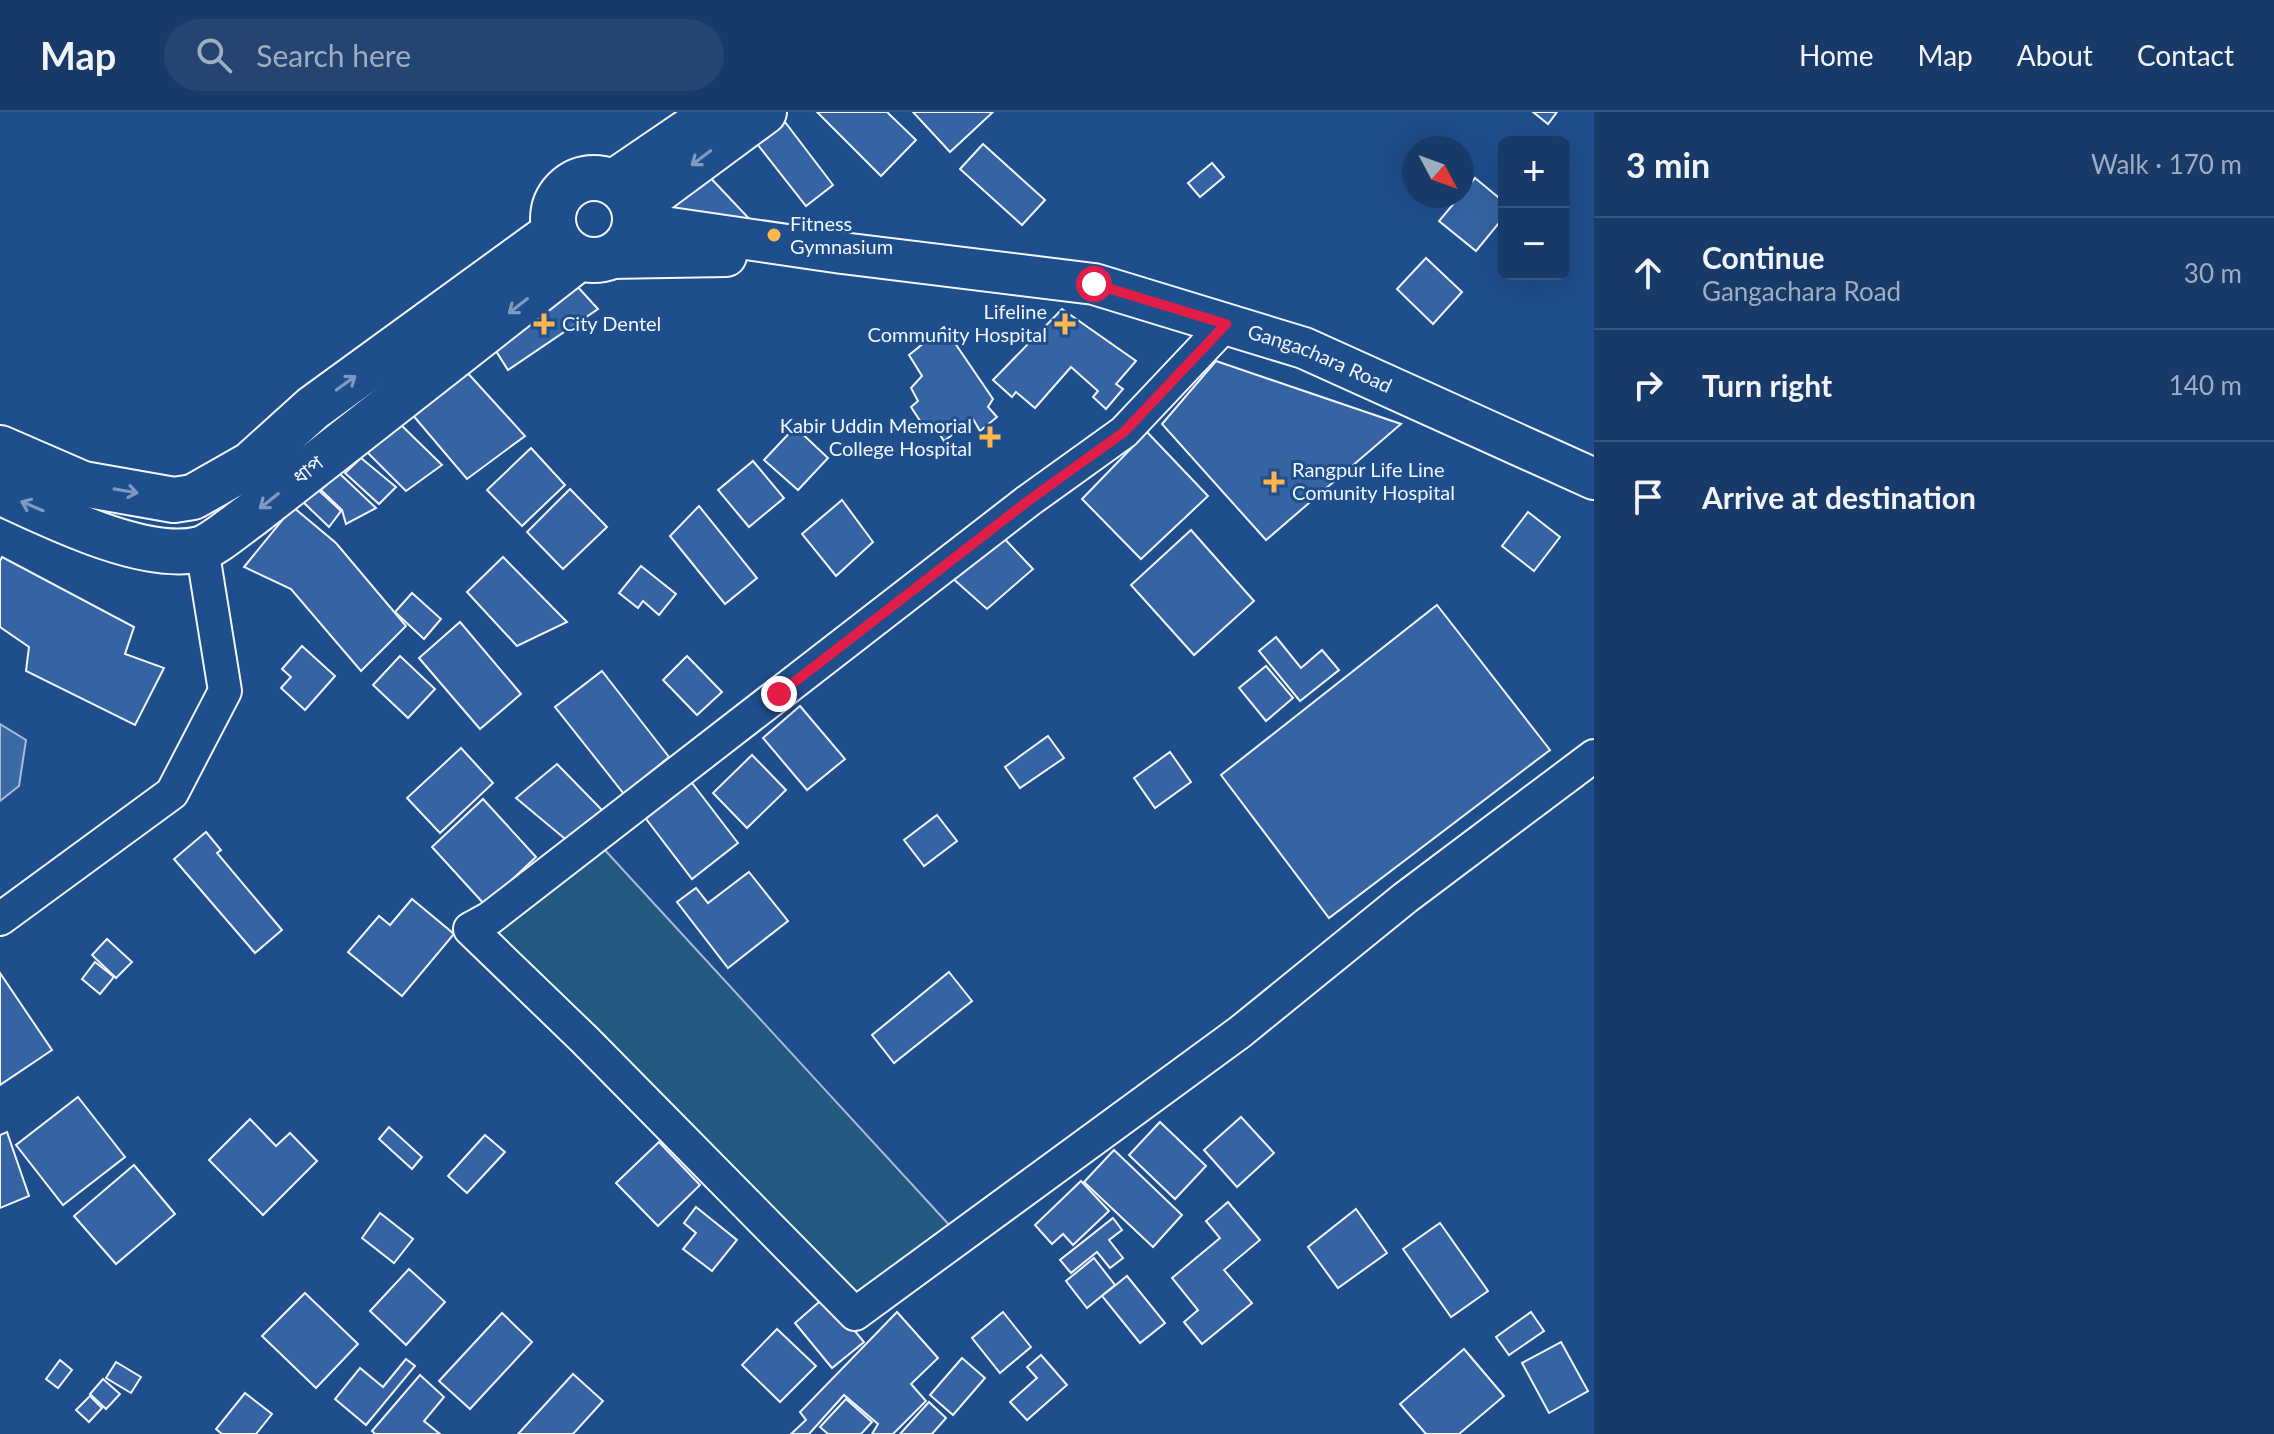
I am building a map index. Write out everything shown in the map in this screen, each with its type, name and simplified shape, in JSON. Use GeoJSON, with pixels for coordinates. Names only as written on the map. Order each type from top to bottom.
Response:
{"type":"FeatureCollection","features":[{"type":"Feature","properties":{"kind":"highway","name":"ধাপ"},"geometry":{"type":"LineString","coordinates":[[0,448],[83,484],[174,500],[193,497],[251,464],[313,408],[581,249],[622,250],[631,238],[628,205],[716,112]]}},
{"type":"Feature","properties":{"kind":"highway","name":"ধাপ"},"geometry":{"type":"LineString","coordinates":[[628,205],[764,112]]}},
{"type":"Feature","properties":{"kind":"highway"},"geometry":{"type":"LineString","coordinates":[[581,249],[553,215],[558,200],[568,187],[582,180],[598,178],[628,205]]}},
{"type":"Feature","properties":{"kind":"highway","name":"ধাপ"},"geometry":{"type":"LineString","coordinates":[[202,548],[251,515],[581,249]]}},
{"type":"Feature","properties":{"kind":"highway"},"geometry":{"type":"LineString","coordinates":[[0,492],[68,522],[135,546],[173,552],[202,548]]}},
{"type":"Feature","properties":{"kind":"main road","name":"Gangachara Road"},"geometry":{"type":"LineString","coordinates":[[628,205],[842,253],[1094,284],[1304,348],[1594,479]]}},
{"type":"Feature","properties":{"kind":"main road","name":"Gangachara Road"},"geometry":{"type":"LineString","coordinates":[[581,249],[842,253]]}},
{"type":"Feature","properties":{"kind":"street"},"geometry":{"type":"LineString","coordinates":[[1226,324],[1124,432],[1016,510],[503,908],[470,929],[585,1040],[855,1314],[1240,1032],[1405,898],[1594,756]]}},
{"type":"Feature","properties":{"kind":"street"},"geometry":{"type":"LineString","coordinates":[[0,919],[172,793],[225,691],[202,548]]}},
{"type":"Feature","properties":{"kind":"shaded area"},"geometry":{"type":"Polygon","coordinates":[[[0,724],[26,740],[19,786],[0,801],[0,724]]]}},
{"type":"Feature","properties":{"kind":"shaded area"},"geometry":{"type":"Polygon","coordinates":[[[603,848],[952,1228],[844,1315],[493,932],[603,848]]]}},
{"type":"Feature","properties":{"kind":"building"},"geometry":{"type":"Polygon","coordinates":[[[817,112],[887,112],[916,140],[881,176],[817,112]]]}},
{"type":"Feature","properties":{"kind":"building"},"geometry":{"type":"Polygon","coordinates":[[[913,112],[993,112],[950,152],[913,112]]]}},
{"type":"Feature","properties":{"kind":"building"},"geometry":{"type":"Polygon","coordinates":[[[1533,112],[1557,112],[1548,124],[1533,112]]]}},
{"type":"Feature","properties":{"kind":"building"},"geometry":{"type":"Polygon","coordinates":[[[782,118],[833,185],[806,206],[754,140],[782,118]]]}},
{"type":"Feature","properties":{"kind":"building"},"geometry":{"type":"Polygon","coordinates":[[[983,144],[1045,200],[1022,225],[960,169],[983,144]]]}},
{"type":"Feature","properties":{"kind":"building"},"geometry":{"type":"Polygon","coordinates":[[[1212,163],[1224,177],[1200,197],[1188,183],[1212,163]]]}},
{"type":"Feature","properties":{"kind":"building"},"geometry":{"type":"Polygon","coordinates":[[[704,171],[758,228],[665,232],[658,202],[704,171]]]}},
{"type":"Feature","properties":{"kind":"building"},"geometry":{"type":"Polygon","coordinates":[[[1474,179],[1498,197],[1498,224],[1476,251],[1439,221],[1450,208],[1474,208],[1474,179]]]}},
{"type":"Feature","properties":{"kind":"building"},"geometry":{"type":"Polygon","coordinates":[[[1426,258],[1462,292],[1433,324],[1397,289],[1426,258]]]}},
{"type":"Feature","properties":{"kind":"building","name":"City Dentel"},"geometry":{"type":"Polygon","coordinates":[[[576,285],[598,309],[508,370],[489,340],[576,285]]]}},
{"type":"Feature","properties":{"kind":"building"},"geometry":{"type":"Polygon","coordinates":[[[1062,309],[1136,361],[1116,384],[1123,389],[1106,409],[1093,397],[1098,391],[1071,367],[1035,408],[1016,392],[1012,397],[993,380],[1062,309]]]}},
{"type":"Feature","properties":{"kind":"building"},"geometry":{"type":"Polygon","coordinates":[[[944,327],[993,399],[988,407],[997,417],[980,431],[973,419],[944,441],[935,427],[928,433],[911,407],[918,401],[911,388],[922,376],[909,355],[944,327]]]}},
{"type":"Feature","properties":{"kind":"building","name":"Rangpur Life Line Comunity Hospital"},"geometry":{"type":"Polygon","coordinates":[[[1216,361],[1401,424],[1266,540],[1162,424],[1216,361]]]}},
{"type":"Feature","properties":{"kind":"building"},"geometry":{"type":"Polygon","coordinates":[[[464,369],[525,436],[467,479],[411,413],[464,369]]]}},
{"type":"Feature","properties":{"kind":"building"},"geometry":{"type":"Polygon","coordinates":[[[397,421],[442,465],[406,491],[365,450],[397,421]]]}},
{"type":"Feature","properties":{"kind":"building"},"geometry":{"type":"Polygon","coordinates":[[[795,427],[828,458],[798,490],[764,460],[795,427]]]}},
{"type":"Feature","properties":{"kind":"building"},"geometry":{"type":"Polygon","coordinates":[[[1147,432],[1208,496],[1141,559],[1082,499],[1147,432]]]}},
{"type":"Feature","properties":{"kind":"building"},"geometry":{"type":"Polygon","coordinates":[[[531,448],[565,485],[522,526],[487,490],[531,448]]]}},
{"type":"Feature","properties":{"kind":"building"},"geometry":{"type":"Polygon","coordinates":[[[361,458],[396,487],[379,504],[345,473],[361,458]]]}},
{"type":"Feature","properties":{"kind":"building"},"geometry":{"type":"Polygon","coordinates":[[[753,461],[784,498],[749,527],[718,490],[753,461]]]}},
{"type":"Feature","properties":{"kind":"building"},"geometry":{"type":"Polygon","coordinates":[[[339,473],[376,508],[346,524],[342,510],[321,490],[339,473]]]}},
{"type":"Feature","properties":{"kind":"building"},"geometry":{"type":"Polygon","coordinates":[[[314,486],[341,511],[329,527],[302,501],[314,486]]]}},
{"type":"Feature","properties":{"kind":"building"},"geometry":{"type":"Polygon","coordinates":[[[570,489],[607,527],[563,569],[527,532],[570,489]]]}},
{"type":"Feature","properties":{"kind":"building"},"geometry":{"type":"Polygon","coordinates":[[[842,500],[873,542],[836,576],[802,534],[842,500]]]}},
{"type":"Feature","properties":{"kind":"building"},"geometry":{"type":"Polygon","coordinates":[[[699,506],[757,578],[725,604],[670,536],[699,506]]]}},
{"type":"Feature","properties":{"kind":"building"},"geometry":{"type":"Polygon","coordinates":[[[293,507],[336,543],[406,626],[361,671],[291,589],[244,567],[293,507]]]}},
{"type":"Feature","properties":{"kind":"building"},"geometry":{"type":"Polygon","coordinates":[[[1528,512],[1560,537],[1534,571],[1502,546],[1528,512]]]}},
{"type":"Feature","properties":{"kind":"building"},"geometry":{"type":"Polygon","coordinates":[[[1191,530],[1254,601],[1194,655],[1131,585],[1191,530]]]}},
{"type":"Feature","properties":{"kind":"building"},"geometry":{"type":"Polygon","coordinates":[[[999,533],[1033,569],[987,609],[950,576],[999,533]]]}},
{"type":"Feature","properties":{"kind":"building"},"geometry":{"type":"Polygon","coordinates":[[[2,557],[134,627],[125,654],[164,668],[135,725],[26,671],[29,647],[0,627],[2,557]]]}},
{"type":"Feature","properties":{"kind":"building"},"geometry":{"type":"Polygon","coordinates":[[[503,557],[567,622],[517,646],[467,592],[503,557]]]}},
{"type":"Feature","properties":{"kind":"building"},"geometry":{"type":"Polygon","coordinates":[[[641,566],[676,594],[659,615],[643,601],[638,608],[619,593],[641,566]]]}},
{"type":"Feature","properties":{"kind":"building"},"geometry":{"type":"Polygon","coordinates":[[[412,593],[441,619],[424,639],[395,612],[412,593]]]}},
{"type":"Feature","properties":{"kind":"building"},"geometry":{"type":"Polygon","coordinates":[[[1437,605],[1550,750],[1329,918],[1221,775],[1437,605]]]}},
{"type":"Feature","properties":{"kind":"building"},"geometry":{"type":"Polygon","coordinates":[[[460,622],[521,694],[480,729],[419,658],[460,622]]]}},
{"type":"Feature","properties":{"kind":"building"},"geometry":{"type":"Polygon","coordinates":[[[1276,637],[1301,668],[1322,650],[1339,670],[1300,701],[1259,651],[1276,637]]]}},
{"type":"Feature","properties":{"kind":"building"},"geometry":{"type":"Polygon","coordinates":[[[302,646],[335,676],[305,710],[281,688],[291,677],[282,669],[302,646]]]}},
{"type":"Feature","properties":{"kind":"building"},"geometry":{"type":"Polygon","coordinates":[[[400,656],[435,689],[408,718],[373,685],[400,656]]]}},
{"type":"Feature","properties":{"kind":"building"},"geometry":{"type":"Polygon","coordinates":[[[687,656],[722,692],[697,715],[663,680],[687,656]]]}},
{"type":"Feature","properties":{"kind":"building"},"geometry":{"type":"Polygon","coordinates":[[[1266,666],[1293,698],[1266,721],[1239,688],[1266,666]]]}},
{"type":"Feature","properties":{"kind":"building"},"geometry":{"type":"Polygon","coordinates":[[[602,671],[669,757],[624,794],[555,707],[602,671]]]}},
{"type":"Feature","properties":{"kind":"building"},"geometry":{"type":"Polygon","coordinates":[[[800,706],[845,759],[807,790],[763,738],[800,706]]]}},
{"type":"Feature","properties":{"kind":"building"},"geometry":{"type":"Polygon","coordinates":[[[1048,736],[1064,758],[1020,788],[1005,767],[1048,736]]]}},
{"type":"Feature","properties":{"kind":"building"},"geometry":{"type":"Polygon","coordinates":[[[461,748],[493,783],[440,833],[407,798],[461,748]]]}},
{"type":"Feature","properties":{"kind":"building"},"geometry":{"type":"Polygon","coordinates":[[[1170,752],[1191,782],[1155,808],[1134,778],[1170,752]]]}},
{"type":"Feature","properties":{"kind":"building"},"geometry":{"type":"Polygon","coordinates":[[[752,755],[786,790],[747,828],[713,793],[752,755]]]}},
{"type":"Feature","properties":{"kind":"building"},"geometry":{"type":"Polygon","coordinates":[[[557,764],[602,810],[570,843],[516,798],[557,764]]]}},
{"type":"Feature","properties":{"kind":"building"},"geometry":{"type":"Polygon","coordinates":[[[686,775],[738,843],[692,879],[640,811],[686,775]]]}},
{"type":"Feature","properties":{"kind":"building"},"geometry":{"type":"Polygon","coordinates":[[[483,799],[536,857],[485,905],[432,847],[483,799]]]}},
{"type":"Feature","properties":{"kind":"building"},"geometry":{"type":"Polygon","coordinates":[[[937,815],[957,841],[924,866],[904,840],[937,815]]]}},
{"type":"Feature","properties":{"kind":"building"},"geometry":{"type":"Polygon","coordinates":[[[206,832],[221,850],[217,853],[282,930],[255,953],[174,859],[206,832]]]}},
{"type":"Feature","properties":{"kind":"building"},"geometry":{"type":"Polygon","coordinates":[[[749,872],[788,921],[728,968],[677,902],[696,888],[708,903],[749,872]]]}},
{"type":"Feature","properties":{"kind":"building"},"geometry":{"type":"Polygon","coordinates":[[[412,899],[454,934],[402,996],[348,952],[379,916],[390,925],[412,899]]]}},
{"type":"Feature","properties":{"kind":"building"},"geometry":{"type":"Polygon","coordinates":[[[107,939],[132,962],[116,978],[92,955],[107,939]]]}},
{"type":"Feature","properties":{"kind":"building"},"geometry":{"type":"Polygon","coordinates":[[[95,962],[114,977],[100,994],[82,979],[95,962]]]}},
{"type":"Feature","properties":{"kind":"building"},"geometry":{"type":"Polygon","coordinates":[[[949,972],[972,1001],[894,1063],[872,1035],[949,972]]]}},
{"type":"Feature","properties":{"kind":"building"},"geometry":{"type":"Polygon","coordinates":[[[0,973],[52,1050],[0,1085],[0,973]]]}},
{"type":"Feature","properties":{"kind":"building"},"geometry":{"type":"Polygon","coordinates":[[[78,1097],[125,1157],[63,1205],[16,1145],[78,1097]]]}},
{"type":"Feature","properties":{"kind":"building"},"geometry":{"type":"Polygon","coordinates":[[[1241,1117],[1274,1153],[1237,1187],[1204,1150],[1241,1117]]]}},
{"type":"Feature","properties":{"kind":"building"},"geometry":{"type":"Polygon","coordinates":[[[250,1119],[276,1146],[290,1133],[317,1161],[263,1215],[209,1160],[250,1119]]]}},
{"type":"Feature","properties":{"kind":"building"},"geometry":{"type":"Polygon","coordinates":[[[1160,1122],[1206,1166],[1175,1199],[1129,1155],[1160,1122]]]}},
{"type":"Feature","properties":{"kind":"building"},"geometry":{"type":"Polygon","coordinates":[[[389,1127],[422,1157],[412,1169],[379,1139],[389,1127]]]}},
{"type":"Feature","properties":{"kind":"building"},"geometry":{"type":"Polygon","coordinates":[[[7,1132],[29,1196],[0,1208],[0,1135],[7,1132]]]}},
{"type":"Feature","properties":{"kind":"building"},"geometry":{"type":"Polygon","coordinates":[[[485,1135],[505,1152],[467,1193],[448,1176],[485,1135]]]}},
{"type":"Feature","properties":{"kind":"building"},"geometry":{"type":"Polygon","coordinates":[[[659,1142],[700,1185],[658,1226],[616,1183],[659,1142]]]}},
{"type":"Feature","properties":{"kind":"building"},"geometry":{"type":"Polygon","coordinates":[[[1114,1150],[1182,1215],[1153,1247],[1084,1182],[1114,1150]]]}},
{"type":"Feature","properties":{"kind":"building"},"geometry":{"type":"Polygon","coordinates":[[[134,1165],[175,1214],[116,1264],[74,1216],[134,1165]]]}},
{"type":"Feature","properties":{"kind":"building"},"geometry":{"type":"Polygon","coordinates":[[[1081,1181],[1109,1211],[1073,1245],[1063,1234],[1052,1244],[1035,1225],[1081,1181]]]}},
{"type":"Feature","properties":{"kind":"building"},"geometry":{"type":"Polygon","coordinates":[[[1228,1202],[1260,1240],[1224,1270],[1252,1303],[1202,1344],[1184,1322],[1198,1310],[1172,1278],[1220,1238],[1206,1221],[1228,1202]]]}},
{"type":"Feature","properties":{"kind":"building"},"geometry":{"type":"Polygon","coordinates":[[[696,1207],[737,1240],[712,1271],[683,1249],[696,1233],[684,1223],[696,1207]]]}},
{"type":"Feature","properties":{"kind":"building"},"geometry":{"type":"Polygon","coordinates":[[[1356,1209],[1387,1253],[1338,1288],[1308,1247],[1356,1209]]]}},
{"type":"Feature","properties":{"kind":"building"},"geometry":{"type":"Polygon","coordinates":[[[380,1213],[413,1239],[394,1263],[362,1238],[380,1213]]]}},
{"type":"Feature","properties":{"kind":"building"},"geometry":{"type":"Polygon","coordinates":[[[1113,1218],[1122,1230],[1109,1240],[1123,1258],[1110,1268],[1097,1252],[1071,1273],[1060,1260],[1113,1218]]]}},
{"type":"Feature","properties":{"kind":"building"},"geometry":{"type":"Polygon","coordinates":[[[1440,1223],[1488,1291],[1451,1317],[1403,1249],[1440,1223]]]}},
{"type":"Feature","properties":{"kind":"building"},"geometry":{"type":"Polygon","coordinates":[[[1094,1258],[1115,1285],[1087,1308],[1066,1281],[1094,1258]]]}},
{"type":"Feature","properties":{"kind":"building"},"geometry":{"type":"Polygon","coordinates":[[[409,1269],[445,1302],[406,1345],[370,1311],[409,1269]]]}},
{"type":"Feature","properties":{"kind":"building"},"geometry":{"type":"Polygon","coordinates":[[[1127,1276],[1165,1323],[1140,1343],[1102,1296],[1127,1276]]]}},
{"type":"Feature","properties":{"kind":"building"},"geometry":{"type":"Polygon","coordinates":[[[305,1293],[358,1344],[316,1388],[262,1336],[305,1293]]]}},
{"type":"Feature","properties":{"kind":"building"},"geometry":{"type":"Polygon","coordinates":[[[826,1296],[864,1342],[832,1368],[795,1323],[826,1296]]]}},
{"type":"Feature","properties":{"kind":"building"},"geometry":{"type":"Polygon","coordinates":[[[897,1312],[938,1358],[911,1384],[926,1401],[893,1434],[872,1434],[878,1424],[844,1395],[809,1434],[791,1434],[806,1420],[800,1412],[897,1312]]]}},
{"type":"Feature","properties":{"kind":"building"},"geometry":{"type":"Polygon","coordinates":[[[1003,1312],[1031,1347],[1000,1373],[972,1338],[1003,1312]]]}},
{"type":"Feature","properties":{"kind":"building"},"geometry":{"type":"Polygon","coordinates":[[[1531,1312],[1544,1331],[1509,1355],[1496,1337],[1531,1312]]]}},
{"type":"Feature","properties":{"kind":"building"},"geometry":{"type":"Polygon","coordinates":[[[502,1313],[532,1342],[470,1409],[439,1381],[502,1313]]]}},
{"type":"Feature","properties":{"kind":"building"},"geometry":{"type":"Polygon","coordinates":[[[777,1329],[816,1366],[780,1402],[742,1365],[777,1329]]]}},
{"type":"Feature","properties":{"kind":"building"},"geometry":{"type":"Polygon","coordinates":[[[1561,1342],[1588,1391],[1549,1413],[1522,1363],[1561,1342]]]}},
{"type":"Feature","properties":{"kind":"building"},"geometry":{"type":"Polygon","coordinates":[[[1464,1349],[1504,1396],[1459,1434],[1426,1434],[1400,1404],[1464,1349]]]}},
{"type":"Feature","properties":{"kind":"building"},"geometry":{"type":"Polygon","coordinates":[[[1041,1355],[1067,1385],[1027,1420],[1010,1402],[1037,1378],[1027,1367],[1041,1355]]]}},
{"type":"Feature","properties":{"kind":"building"},"geometry":{"type":"Polygon","coordinates":[[[962,1358],[985,1378],[953,1415],[930,1395],[962,1358]]]}},
{"type":"Feature","properties":{"kind":"building"},"geometry":{"type":"Polygon","coordinates":[[[406,1359],[415,1366],[366,1425],[335,1399],[360,1368],[383,1387],[406,1359]]]}},
{"type":"Feature","properties":{"kind":"building"},"geometry":{"type":"Polygon","coordinates":[[[60,1360],[72,1370],[58,1388],[46,1379],[60,1360]]]}},
{"type":"Feature","properties":{"kind":"building"},"geometry":{"type":"Polygon","coordinates":[[[116,1362],[141,1377],[131,1393],[106,1378],[116,1362]]]}},
{"type":"Feature","properties":{"kind":"building"},"geometry":{"type":"Polygon","coordinates":[[[573,1374],[603,1401],[573,1434],[518,1434],[573,1374]]]}},
{"type":"Feature","properties":{"kind":"building"},"geometry":{"type":"Polygon","coordinates":[[[420,1375],[444,1397],[424,1421],[440,1434],[375,1434],[372,1431],[420,1375]]]}},
{"type":"Feature","properties":{"kind":"building"},"geometry":{"type":"Polygon","coordinates":[[[103,1379],[120,1394],[106,1409],[90,1394],[103,1379]]]}},
{"type":"Feature","properties":{"kind":"building"},"geometry":{"type":"Polygon","coordinates":[[[245,1393],[272,1414],[256,1434],[222,1434],[216,1429],[245,1393]]]}},
{"type":"Feature","properties":{"kind":"building"},"geometry":{"type":"Polygon","coordinates":[[[90,1396],[102,1408],[89,1422],[76,1410],[90,1396]]]}},
{"type":"Feature","properties":{"kind":"building"},"geometry":{"type":"Polygon","coordinates":[[[846,1399],[872,1422],[861,1434],[828,1434],[820,1427],[846,1399]]]}},
{"type":"Feature","properties":{"kind":"building"},"geometry":{"type":"Polygon","coordinates":[[[929,1402],[946,1418],[932,1434],[900,1434],[929,1402]]]}},
{"type":"Feature","properties":{"kind":"place","name":"Fitness Gymnasium"},"geometry":{"type":"Point","coordinates":[774,235]}},
{"type":"Feature","properties":{"kind":"place","name":"City Dentel"},"geometry":{"type":"Point","coordinates":[544,324]}},
{"type":"Feature","properties":{"kind":"place","name":"Lifeline Community Hospital"},"geometry":{"type":"Point","coordinates":[1065,324]}},
{"type":"Feature","properties":{"kind":"place","name":"Kabir Uddin Memorial College Hospital"},"geometry":{"type":"Point","coordinates":[990,437]}},
{"type":"Feature","properties":{"kind":"place","name":"Rangpur Life Line Comunity Hospital"},"geometry":{"type":"Point","coordinates":[1274,482]}},
{"type":"Feature","properties":{"kind":"route"},"geometry":{"type":"LineString","coordinates":[[779,694],[1028,501],[1124,432],[1226,324],[1094,284]]}}]}
